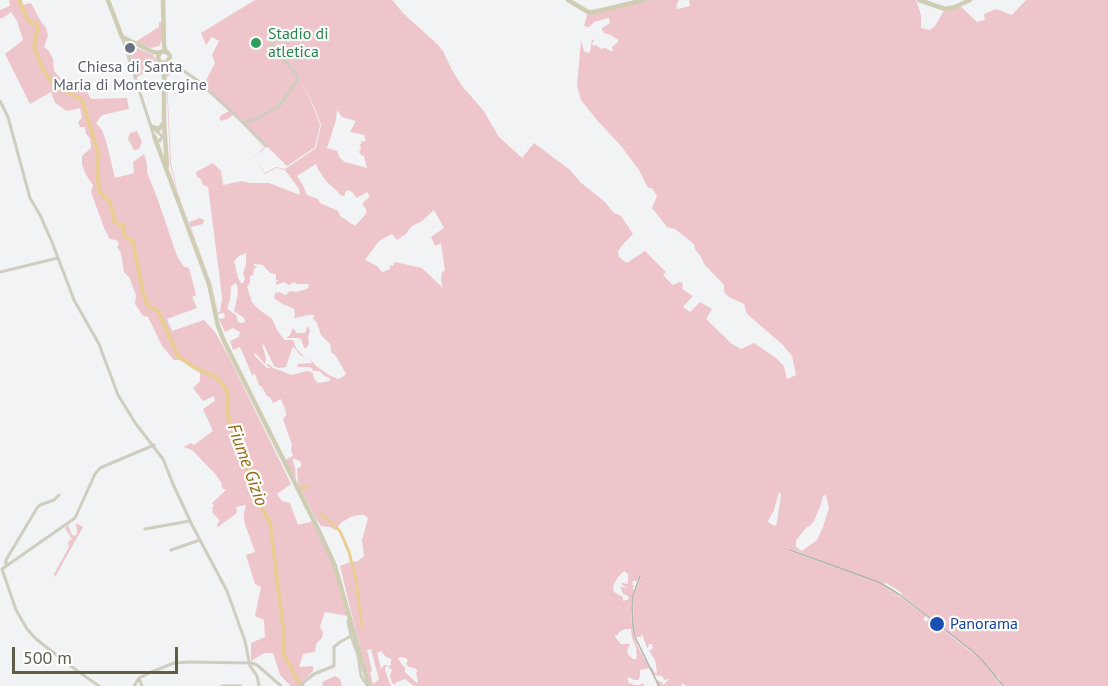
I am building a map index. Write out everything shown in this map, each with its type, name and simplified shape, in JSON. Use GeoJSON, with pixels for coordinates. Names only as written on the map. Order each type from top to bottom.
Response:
{"type":"FeatureCollection","features":[{"type":"Feature","properties":{"kind":"main road"},"geometry":{"type":"LineString","coordinates":[[108,0],[124,41],[165,59]]}},
{"type":"Feature","properties":{"kind":"main road"},"geometry":{"type":"LineString","coordinates":[[163,0],[168,157],[176,196]]}},
{"type":"Feature","properties":{"kind":"main road"},"geometry":{"type":"LineString","coordinates":[[568,0],[588,12],[644,0]]}},
{"type":"Feature","properties":{"kind":"main road"},"geometry":{"type":"LineString","coordinates":[[919,0],[945,9],[955,8],[970,0]]}},
{"type":"Feature","properties":{"kind":"main road"},"geometry":{"type":"LineString","coordinates":[[160,52],[164,45]]}},
{"type":"Feature","properties":{"kind":"main road"},"geometry":{"type":"LineString","coordinates":[[153,52],[160,52]]}},
{"type":"Feature","properties":{"kind":"main road"},"geometry":{"type":"LineString","coordinates":[[160,52],[165,59]]}},
{"type":"Feature","properties":{"kind":"main road"},"geometry":{"type":"LineString","coordinates":[[165,92],[165,152],[170,177]]}},
{"type":"Feature","properties":{"kind":"main road"},"geometry":{"type":"LineString","coordinates":[[151,126],[159,129],[164,122]]}},
{"type":"Feature","properties":{"kind":"main road"},"geometry":{"type":"LineString","coordinates":[[154,136],[209,284],[224,341],[330,554],[342,585],[369,686]]}},
{"type":"Feature","properties":{"kind":"street"},"geometry":{"type":"LineString","coordinates":[[124,41],[154,136],[158,141],[161,140],[162,136],[151,126]]}},
{"type":"Feature","properties":{"kind":"street"},"geometry":{"type":"LineString","coordinates":[[244,123],[279,106],[297,81],[298,76],[276,49]]}},
{"type":"Feature","properties":{"kind":"street"},"geometry":{"type":"LineString","coordinates":[[165,59],[197,80],[266,146]]}},
{"type":"Feature","properties":{"kind":"street"},"geometry":{"type":"LineString","coordinates":[[0,101],[8,117],[30,198],[40,215],[74,300],[99,344],[115,389],[136,424],[163,459],[172,484],[225,588],[245,641],[251,669],[257,676],[259,686]]}},
{"type":"Feature","properties":{"kind":"street"},"geometry":{"type":"LineString","coordinates":[[0,272],[58,258]]}},
{"type":"Feature","properties":{"kind":"street"},"geometry":{"type":"LineString","coordinates":[[99,686],[36,639],[27,629],[16,610],[1,569],[75,518],[100,468],[154,445]]}},
{"type":"Feature","properties":{"kind":"street"},"geometry":{"type":"LineString","coordinates":[[6,566],[6,560],[37,508],[45,502],[54,500],[58,495]]}},
{"type":"Feature","properties":{"kind":"street"},"geometry":{"type":"LineString","coordinates":[[144,529],[191,521]]}},
{"type":"Feature","properties":{"kind":"street"},"geometry":{"type":"LineString","coordinates":[[171,550],[201,540]]}},
{"type":"Feature","properties":{"kind":"street"},"geometry":{"type":"LineString","coordinates":[[350,617],[348,621],[351,636],[359,655]]}},
{"type":"Feature","properties":{"kind":"street"},"geometry":{"type":"LineString","coordinates":[[301,685],[314,674],[334,666],[334,647],[351,636]]}},
{"type":"Feature","properties":{"kind":"street"},"geometry":{"type":"LineString","coordinates":[[134,686],[139,678],[152,671],[178,663],[249,663],[257,665],[281,686]]}},
{"type":"Feature","properties":{"kind":"street"},"geometry":{"type":"LineString","coordinates":[[139,678],[142,686]]}},
{"type":"Feature","properties":{"kind":"street"},"geometry":{"type":"LineString","coordinates":[[222,686],[241,686]]}},
{"type":"Feature","properties":{"kind":"shaded area"},"geometry":{"type":"Polygon","coordinates":[[[9,0],[22,0],[23,5],[31,3],[46,28],[48,36],[44,47],[53,59],[54,71],[65,83],[76,82],[87,91],[91,99],[127,98],[129,109],[102,115],[96,123],[102,130],[106,141],[115,178],[134,173],[133,162],[144,154],[147,172],[177,256],[184,267],[189,268],[196,295],[192,297],[197,308],[167,319],[172,331],[204,320],[215,332],[291,484],[277,494],[282,501],[290,503],[298,525],[313,521],[331,559],[348,616],[325,612],[320,627],[323,632],[322,638],[316,644],[315,652],[303,654],[299,667],[313,666],[313,671],[302,682],[305,686],[291,686],[280,675],[273,653],[264,653],[251,661],[251,643],[265,637],[264,620],[255,616],[261,587],[255,584],[246,555],[255,552],[244,521],[246,505],[236,507],[237,513],[218,527],[217,524],[220,521],[212,512],[214,506],[212,503],[226,490],[222,488],[216,475],[196,454],[184,447],[191,443],[194,445],[213,431],[203,409],[215,401],[214,396],[203,401],[193,388],[200,381],[200,373],[180,360],[174,360],[162,346],[148,317],[143,316],[135,304],[136,295],[129,277],[124,272],[121,253],[117,247],[119,244],[116,240],[110,239],[104,228],[91,192],[93,185],[82,165],[82,156],[91,148],[85,127],[80,127],[78,122],[82,118],[80,108],[67,111],[55,103],[51,92],[30,104],[5,54],[23,40],[17,21],[11,12],[0,18],[0,10],[10,6],[9,0]]]}},
{"type":"Feature","properties":{"kind":"shaded area"},"geometry":{"type":"Polygon","coordinates":[[[255,0],[392,0],[443,51],[462,86],[483,110],[499,137],[522,158],[534,143],[570,170],[614,213],[621,216],[633,234],[618,251],[619,257],[627,263],[645,251],[666,272],[663,275],[673,285],[683,283],[682,289],[693,296],[683,307],[690,312],[700,302],[712,309],[706,319],[732,344],[741,349],[754,343],[784,366],[787,379],[796,375],[792,356],[783,345],[747,314],[744,304],[724,292],[724,285],[704,264],[694,244],[675,229],[667,227],[652,208],[657,196],[652,188],[648,188],[639,170],[621,146],[581,100],[577,86],[581,40],[584,51],[588,53],[592,39],[593,46],[611,51],[618,42],[602,30],[610,23],[609,18],[594,22],[589,27],[584,26],[588,12],[644,0],[679,0],[676,6],[678,9],[690,6],[689,0],[916,0],[921,15],[921,28],[930,30],[945,9],[960,6],[977,22],[985,20],[984,14],[996,9],[1012,15],[1026,0],[1108,0],[1108,686],[1004,686],[983,660],[896,589],[886,583],[883,584],[791,549],[790,551],[878,583],[895,593],[926,616],[923,619],[926,622],[929,619],[982,661],[1001,686],[686,686],[683,683],[681,686],[657,686],[658,680],[661,683],[662,681],[663,685],[669,679],[664,680],[661,676],[654,675],[650,668],[640,670],[638,680],[627,678],[629,683],[640,685],[643,683],[644,686],[414,686],[405,679],[395,683],[396,685],[392,683],[390,675],[392,670],[388,666],[385,670],[392,686],[371,686],[340,566],[358,561],[364,556],[362,540],[368,518],[364,515],[351,517],[335,530],[321,526],[298,484],[297,469],[301,466],[301,462],[293,458],[296,482],[285,460],[293,456],[292,445],[283,419],[286,412],[281,399],[273,403],[267,396],[255,374],[252,375],[240,347],[233,350],[230,341],[239,337],[240,332],[233,328],[225,332],[219,319],[225,318],[224,313],[218,314],[211,281],[218,312],[220,312],[222,299],[208,187],[203,185],[196,172],[213,163],[221,171],[223,185],[242,181],[269,183],[300,195],[299,189],[285,170],[276,168],[265,174],[254,158],[265,173],[276,167],[285,169],[316,148],[321,125],[301,80],[320,125],[315,147],[287,166],[248,128],[265,149],[256,154],[264,148],[233,115],[220,121],[220,116],[229,111],[192,78],[241,121],[204,84],[215,63],[212,55],[219,41],[212,37],[206,45],[201,33],[255,0]],[[337,110],[327,148],[337,151],[345,162],[367,168],[364,156],[359,152],[360,145],[366,141],[364,135],[350,132],[356,121],[342,117],[337,110]],[[316,164],[297,176],[307,195],[338,211],[340,216],[355,226],[366,214],[366,209],[362,204],[370,196],[367,192],[357,198],[348,190],[342,196],[326,181],[316,164]],[[434,210],[422,221],[412,226],[397,240],[392,234],[379,241],[365,260],[377,266],[382,272],[390,269],[390,265],[393,266],[395,262],[422,268],[443,288],[441,280],[442,272],[445,271],[441,243],[435,246],[431,237],[444,228],[434,210]],[[246,253],[234,261],[238,278],[243,283],[246,253]],[[255,264],[253,265],[257,267],[247,287],[252,302],[257,308],[272,319],[285,340],[293,340],[303,356],[329,375],[338,379],[344,376],[346,374],[336,356],[331,352],[330,344],[321,335],[313,319],[315,315],[294,318],[294,309],[274,298],[275,292],[286,295],[290,291],[307,289],[308,284],[294,282],[289,285],[284,282],[276,285],[279,280],[276,280],[276,274],[270,273],[263,265],[255,264]],[[235,283],[231,287],[227,309],[236,315],[238,322],[245,322],[244,318],[234,311],[238,294],[235,283]],[[262,344],[266,358],[265,364],[255,353],[254,355],[267,368],[271,368],[266,365],[268,364],[292,375],[307,371],[313,373],[318,383],[330,381],[330,378],[324,376],[320,371],[314,371],[310,367],[297,367],[298,364],[312,363],[300,355],[294,347],[286,367],[274,366],[262,344]],[[779,492],[768,521],[775,526],[777,523],[781,494],[779,492]],[[826,495],[823,496],[814,521],[796,540],[796,547],[802,551],[817,540],[823,527],[829,508],[826,495]],[[624,571],[613,586],[614,592],[623,597],[623,601],[629,599],[621,589],[621,587],[627,588],[622,583],[628,583],[628,574],[624,571]],[[641,577],[633,581],[632,585],[634,585],[631,607],[634,637],[649,667],[656,674],[655,660],[649,651],[653,648],[652,644],[649,644],[647,648],[642,634],[641,637],[636,637],[634,626],[634,596],[641,577]],[[625,629],[615,635],[621,644],[630,644],[627,653],[636,659],[636,647],[631,629],[625,629]],[[371,649],[367,650],[372,671],[370,672],[373,684],[379,679],[371,649]],[[381,651],[377,653],[381,669],[384,665],[390,666],[391,659],[381,651]],[[400,657],[398,659],[405,667],[405,672],[417,683],[416,673],[418,671],[406,664],[408,661],[406,658],[400,657]]]}},
{"type":"Feature","properties":{"kind":"shaded area"},"geometry":{"type":"Polygon","coordinates":[[[159,22],[162,23],[162,40],[159,46],[151,48],[135,42],[159,27],[159,22]]]}},
{"type":"Feature","properties":{"kind":"shaded area"},"geometry":{"type":"Polygon","coordinates":[[[137,48],[153,55],[158,63],[136,78],[128,55],[137,48]]]}},
{"type":"Feature","properties":{"kind":"shaded area"},"geometry":{"type":"Polygon","coordinates":[[[166,68],[175,68],[181,72],[175,70],[167,78],[171,163],[178,192],[170,163],[166,68]]]}},
{"type":"Feature","properties":{"kind":"shaded area"},"geometry":{"type":"Polygon","coordinates":[[[137,131],[142,142],[139,149],[134,150],[128,139],[130,133],[137,131]]]}},
{"type":"Feature","properties":{"kind":"shaded area"},"geometry":{"type":"Polygon","coordinates":[[[184,210],[189,222],[200,218],[204,220],[203,224],[191,227],[211,281],[184,210]]]}},
{"type":"Feature","properties":{"kind":"shaded area"},"geometry":{"type":"Polygon","coordinates":[[[307,326],[310,330],[309,344],[306,348],[301,339],[286,338],[292,329],[297,333],[304,333],[307,326]]]}},
{"type":"Feature","properties":{"kind":"shaded area"},"geometry":{"type":"Polygon","coordinates":[[[76,523],[83,527],[55,577],[54,574],[69,547],[68,542],[72,539],[65,528],[68,525],[72,535],[76,536],[76,523]]]}},
{"type":"Feature","properties":{"kind":"shaded area"},"geometry":{"type":"Polygon","coordinates":[[[335,676],[340,679],[342,686],[323,686],[322,682],[335,676]]]}},
{"type":"Feature","properties":{"kind":"waterway","name":"Fiume Gizio"},"geometry":{"type":"LineString","coordinates":[[19,0],[28,20],[38,26],[34,47],[42,67],[54,85],[82,100],[99,155],[97,166],[99,191],[109,201],[114,222],[124,226],[124,235],[133,242],[143,293],[148,306],[158,311],[178,356],[217,378],[228,391],[227,408],[230,425],[236,440],[244,447],[247,470],[256,498],[270,522],[284,635],[283,653],[301,686]]}},
{"type":"Feature","properties":{"kind":"waterway"},"geometry":{"type":"LineString","coordinates":[[301,489],[308,486]]}},
{"type":"Feature","properties":{"kind":"waterway"},"geometry":{"type":"LineString","coordinates":[[321,514],[340,531],[349,552],[356,580],[362,626]]}},
{"type":"Feature","properties":{"kind":"railway"},"geometry":{"type":"LineString","coordinates":[[790,550],[878,582],[900,595],[971,650],[1003,686]]}},
{"type":"Feature","properties":{"kind":"railway"},"geometry":{"type":"LineString","coordinates":[[640,576],[633,596],[633,626],[635,637],[659,686]]}},
{"type":"Feature","properties":{"kind":"place","name":"Stadio di atletica"},"geometry":{"type":"Point","coordinates":[256,43]}},
{"type":"Feature","properties":{"kind":"place","name":"Chiesa di Santa Maria di Montevergine"},"geometry":{"type":"Point","coordinates":[130,48]}},
{"type":"Feature","properties":{"kind":"place","name":"Panorama"},"geometry":{"type":"Point","coordinates":[937,624]}}]}
